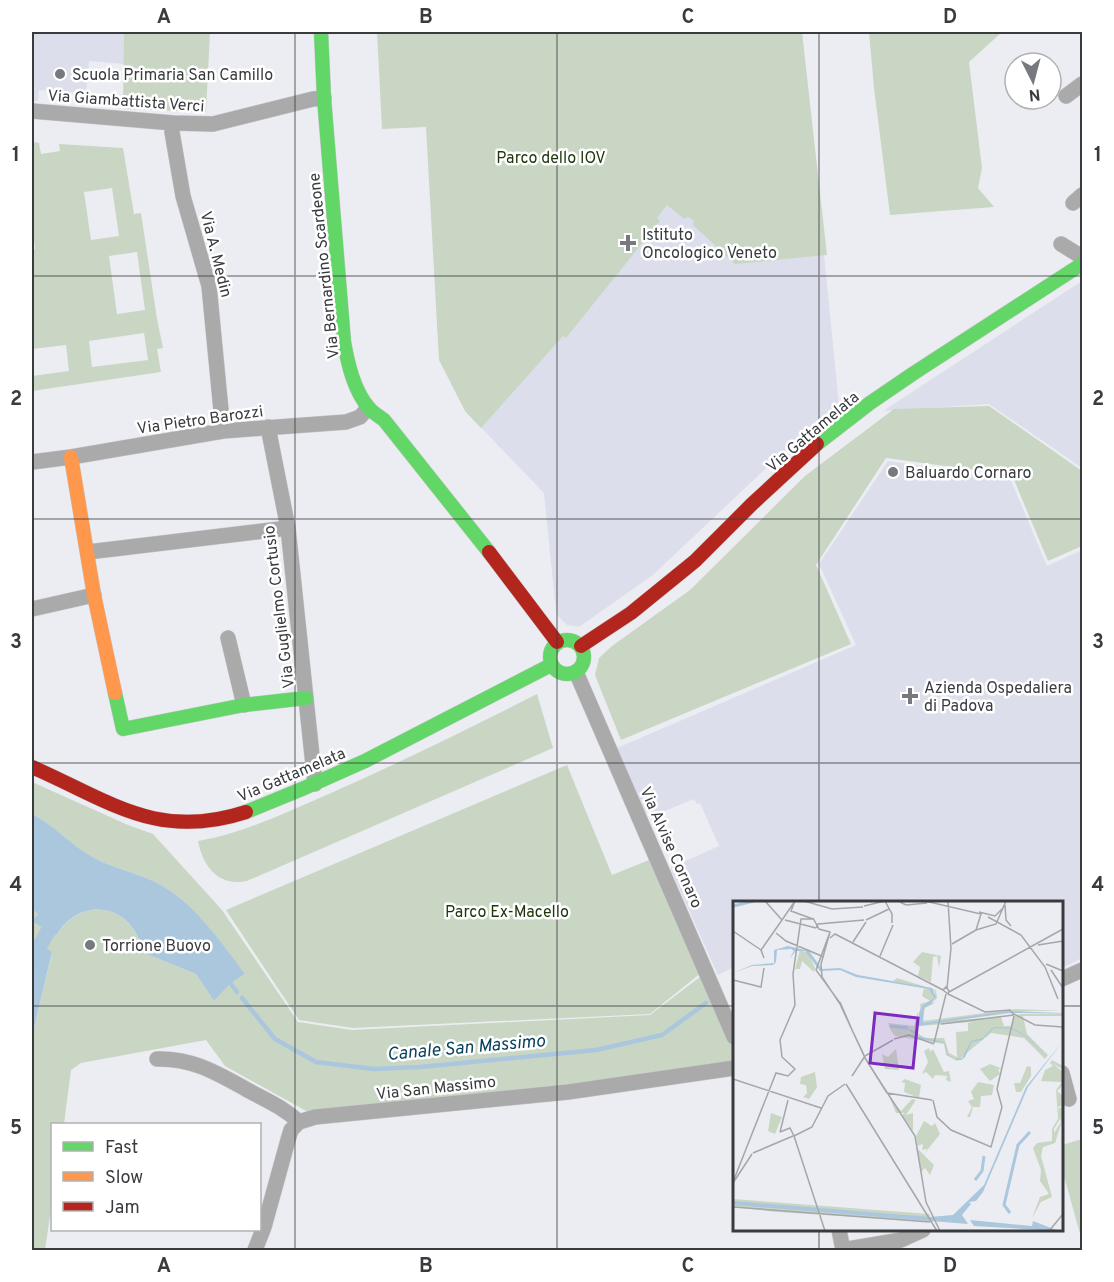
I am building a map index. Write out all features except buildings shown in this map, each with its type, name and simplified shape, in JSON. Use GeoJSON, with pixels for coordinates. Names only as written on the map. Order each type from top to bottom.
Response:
{"type":"FeatureCollection","features":[{"type":"Feature","properties":{"kind":"main road","name":"Via Bernardino Scardeone"},"geometry":{"type":"LineString","coordinates":[[321,32],[324,98],[347,360],[368,408],[384,420],[464,518],[557,642]]}},
{"type":"Feature","properties":{"kind":"main road","name":"Via Gattamelata"},"geometry":{"type":"LineString","coordinates":[[581,646],[637,608],[695,561],[751,505],[826,436],[914,373],[1083,264]]}},
{"type":"Feature","properties":{"kind":"main road"},"geometry":{"type":"LineString","coordinates":[[71,457],[94,595],[123,729],[244,705],[306,698]]}},
{"type":"Feature","properties":{"kind":"main road"},"geometry":{"type":"LineString","coordinates":[[570,639],[581,646],[583,663],[576,672],[562,673],[551,665],[550,652],[557,642],[570,639]]}},
{"type":"Feature","properties":{"kind":"main road","name":"Via Gattamelata"},"geometry":{"type":"LineString","coordinates":[[32,767],[129,811],[154,819],[180,823],[209,822],[226,818],[315,784],[551,665]]}},
{"type":"Feature","properties":{"kind":"street"},"geometry":{"type":"LineString","coordinates":[[1066,96],[1083,84]]}},
{"type":"Feature","properties":{"kind":"street","name":"Via Giambattista Verci"},"geometry":{"type":"LineString","coordinates":[[32,111],[172,123],[222,123],[307,100],[324,98]]}},
{"type":"Feature","properties":{"kind":"street","name":"Via A. Medin"},"geometry":{"type":"LineString","coordinates":[[172,123],[183,196],[209,286],[223,431]]}},
{"type":"Feature","properties":{"kind":"street"},"geometry":{"type":"LineString","coordinates":[[1061,244],[1083,257]]}},
{"type":"Feature","properties":{"kind":"street","name":"Via Pietro Barozzi"},"geometry":{"type":"LineString","coordinates":[[32,462],[223,431],[346,422],[360,417],[368,408]]}},
{"type":"Feature","properties":{"kind":"street","name":"Via Guglielmo Cortusio"},"geometry":{"type":"LineString","coordinates":[[268,427],[288,528],[315,784]]}},
{"type":"Feature","properties":{"kind":"street"},"geometry":{"type":"LineString","coordinates":[[88,552],[288,528]]}},
{"type":"Feature","properties":{"kind":"street"},"geometry":{"type":"LineString","coordinates":[[32,609],[94,595]]}},
{"type":"Feature","properties":{"kind":"street"},"geometry":{"type":"LineString","coordinates":[[228,638],[244,705]]}},
{"type":"Feature","properties":{"kind":"street","name":"Via Alvise Cornaro"},"geometry":{"type":"LineString","coordinates":[[576,672],[733,1033]]}},
{"type":"Feature","properties":{"kind":"street"},"geometry":{"type":"LineString","coordinates":[[1063,979],[1083,969]]}},
{"type":"Feature","properties":{"kind":"street"},"geometry":{"type":"LineString","coordinates":[[157,1059],[170,1058],[192,1062],[217,1072],[283,1108],[298,1122],[291,1130],[255,1251]]}},
{"type":"Feature","properties":{"kind":"street","name":"Via San Massimo"},"geometry":{"type":"LineString","coordinates":[[298,1122],[315,1117],[568,1092],[733,1068]]}},
{"type":"Feature","properties":{"kind":"street"},"geometry":{"type":"LineString","coordinates":[[1063,1077],[1069,1099]]}},
{"type":"Feature","properties":{"kind":"street"},"geometry":{"type":"LineString","coordinates":[[839,1231],[843,1250],[881,1247],[921,1231]]}},
{"type":"Feature","properties":{"kind":"shaded area","name":"Scuola Primaria San Camillo"},"geometry":{"type":"Polygon","coordinates":[[[32,32],[124,32],[124,64],[89,61],[86,93],[39,90],[38,101],[32,101],[32,32]]]}},
{"type":"Feature","properties":{"kind":"shaded area"},"geometry":{"type":"Polygon","coordinates":[[[802,32],[839,405],[815,422],[653,575],[579,627],[567,625],[557,615],[544,493],[465,411],[802,32]]]}},
{"type":"Feature","properties":{"kind":"shaded area"},"geometry":{"type":"Polygon","coordinates":[[[1082,281],[1082,468],[989,404],[883,411],[1082,281]]]}},
{"type":"Feature","properties":{"kind":"shaded area","name":"Azienda Ospedaliera di Padova"},"geometry":{"type":"Polygon","coordinates":[[[888,461],[1010,478],[1047,566],[1082,550],[1082,958],[1063,968],[1063,901],[733,901],[733,968],[718,975],[670,868],[719,846],[700,803],[697,804],[694,799],[655,815],[645,812],[617,748],[856,645],[819,564],[888,461]]]}},
{"type":"Feature","properties":{"kind":"green space"},"geometry":{"type":"Polygon","coordinates":[[[124,32],[210,32],[206,112],[123,109],[124,32]]]}},
{"type":"Feature","properties":{"kind":"green space","name":"Parco dello IOV"},"geometry":{"type":"Polygon","coordinates":[[[377,32],[802,32],[827,255],[735,264],[693,225],[694,221],[688,217],[684,219],[667,205],[657,218],[660,221],[566,338],[563,336],[481,428],[465,411],[439,360],[426,127],[382,129],[377,32]]]}},
{"type":"Feature","properties":{"kind":"green space"},"geometry":{"type":"Polygon","coordinates":[[[869,32],[1002,32],[969,62],[982,168],[978,188],[994,207],[890,215],[869,32]]]}},
{"type":"Feature","properties":{"kind":"green space"},"geometry":{"type":"Polygon","coordinates":[[[32,142],[39,143],[41,154],[60,151],[59,144],[123,148],[134,214],[141,213],[163,348],[157,349],[161,372],[32,391],[32,376],[69,371],[66,345],[32,349],[32,250],[35,249],[32,225],[32,142]],[[112,188],[84,192],[91,240],[119,236],[112,188]],[[137,252],[109,256],[117,314],[145,310],[137,252]],[[144,333],[89,341],[92,367],[148,360],[144,333]]]}},
{"type":"Feature","properties":{"kind":"green space"},"geometry":{"type":"Polygon","coordinates":[[[989,406],[1082,471],[1082,546],[1048,561],[1012,475],[886,458],[816,565],[851,644],[621,740],[595,675],[599,658],[612,646],[690,590],[805,476],[894,409],[989,406]]]}},
{"type":"Feature","properties":{"kind":"green space"},"geometry":{"type":"Polygon","coordinates":[[[537,694],[553,748],[247,881],[228,881],[208,867],[198,841],[246,828],[292,810],[403,760],[537,694]]]}},
{"type":"Feature","properties":{"kind":"green space","name":"Parco Ex-Macello"},"geometry":{"type":"Polygon","coordinates":[[[567,765],[612,875],[654,858],[701,973],[650,1014],[353,1028],[299,1020],[226,910],[567,765]]]}},
{"type":"Feature","properties":{"kind":"green space"},"geometry":{"type":"Polygon","coordinates":[[[32,782],[153,834],[222,910],[298,1022],[352,1030],[650,1015],[709,970],[733,1027],[733,1062],[567,1089],[308,1112],[225,1066],[206,1040],[81,1063],[71,1070],[64,1123],[51,1123],[51,1209],[45,1250],[32,1250],[32,1037],[52,953],[32,939],[32,909],[38,914],[33,921],[56,936],[79,914],[92,910],[105,910],[118,915],[129,923],[137,936],[142,952],[196,974],[214,1001],[231,983],[245,974],[204,923],[169,890],[91,856],[32,814],[32,782]]]}},
{"type":"Feature","properties":{"kind":"green space"},"geometry":{"type":"Polygon","coordinates":[[[1082,1139],[1082,1241],[1063,1173],[1063,1145],[1082,1139]]]}},
{"type":"Feature","properties":{"kind":"water"},"geometry":{"type":"Polygon","coordinates":[[[32,814],[91,856],[169,890],[205,923],[245,974],[231,983],[214,1001],[196,974],[142,952],[137,936],[129,923],[118,915],[105,910],[92,910],[79,914],[66,923],[56,936],[32,921],[38,914],[32,909],[32,814]]]}},
{"type":"Feature","properties":{"kind":"water"},"geometry":{"type":"Polygon","coordinates":[[[32,939],[52,952],[32,1037],[32,939]]]}},
{"type":"Feature","properties":{"kind":"waterway"},"geometry":{"type":"LineString","coordinates":[[32,960],[58,913]]}},
{"type":"Feature","properties":{"kind":"waterway","name":"Canale San Massimo"},"geometry":{"type":"LineString","coordinates":[[228,980],[237,992]]}},
{"type":"Feature","properties":{"kind":"waterway","name":"Canale San Massimo"},"geometry":{"type":"LineString","coordinates":[[242,998],[275,1039],[316,1062],[374,1069],[420,1067],[596,1050],[662,1035],[706,1003]]}},
{"type":"Feature","properties":{"kind":"traffic: fast"},"geometry":{"type":"LineString","coordinates":[[321,32],[324,98],[344,342],[352,377],[359,394],[369,408],[384,420],[489,552]]}},
{"type":"Feature","properties":{"kind":"traffic: fast"},"geometry":{"type":"LineString","coordinates":[[817,444],[914,373],[1082,264]]}},
{"type":"Feature","properties":{"kind":"traffic: fast"},"geometry":{"type":"LineString","coordinates":[[567,640],[579,645],[584,657],[579,669],[567,674],[555,669],[550,657],[555,645],[567,640]]}},
{"type":"Feature","properties":{"kind":"traffic: fast"},"geometry":{"type":"LineString","coordinates":[[246,812],[365,761],[551,665]]}},
{"type":"Feature","properties":{"kind":"traffic: fast"},"geometry":{"type":"LineString","coordinates":[[115,693],[123,729],[244,705],[306,698]]}},
{"type":"Feature","properties":{"kind":"traffic: slow"},"geometry":{"type":"LineString","coordinates":[[71,457],[94,595],[115,693]]}},
{"type":"Feature","properties":{"kind":"traffic: jam"},"geometry":{"type":"LineString","coordinates":[[581,646],[631,613],[695,561],[817,444]]}},
{"type":"Feature","properties":{"kind":"traffic: jam"},"geometry":{"type":"LineString","coordinates":[[489,552],[557,642]]}},
{"type":"Feature","properties":{"kind":"traffic: jam"},"geometry":{"type":"LineString","coordinates":[[32,767],[111,804],[160,819],[186,822],[214,820],[246,812]]}},
{"type":"Feature","properties":{"kind":"place","name":"Scuola Primaria San Camillo"},"geometry":{"type":"Point","coordinates":[60,74]}},
{"type":"Feature","properties":{"kind":"place","name":"Istituto Oncologico Veneto"},"geometry":{"type":"Point","coordinates":[628,243]}},
{"type":"Feature","properties":{"kind":"place","name":"Baluardo Cornaro"},"geometry":{"type":"Point","coordinates":[893,472]}},
{"type":"Feature","properties":{"kind":"place","name":"Azienda Ospedaliera di Padova"},"geometry":{"type":"Point","coordinates":[910,696]}},
{"type":"Feature","properties":{"kind":"place","name":"Torrione Buovo"},"geometry":{"type":"Point","coordinates":[90,945]}}]}
